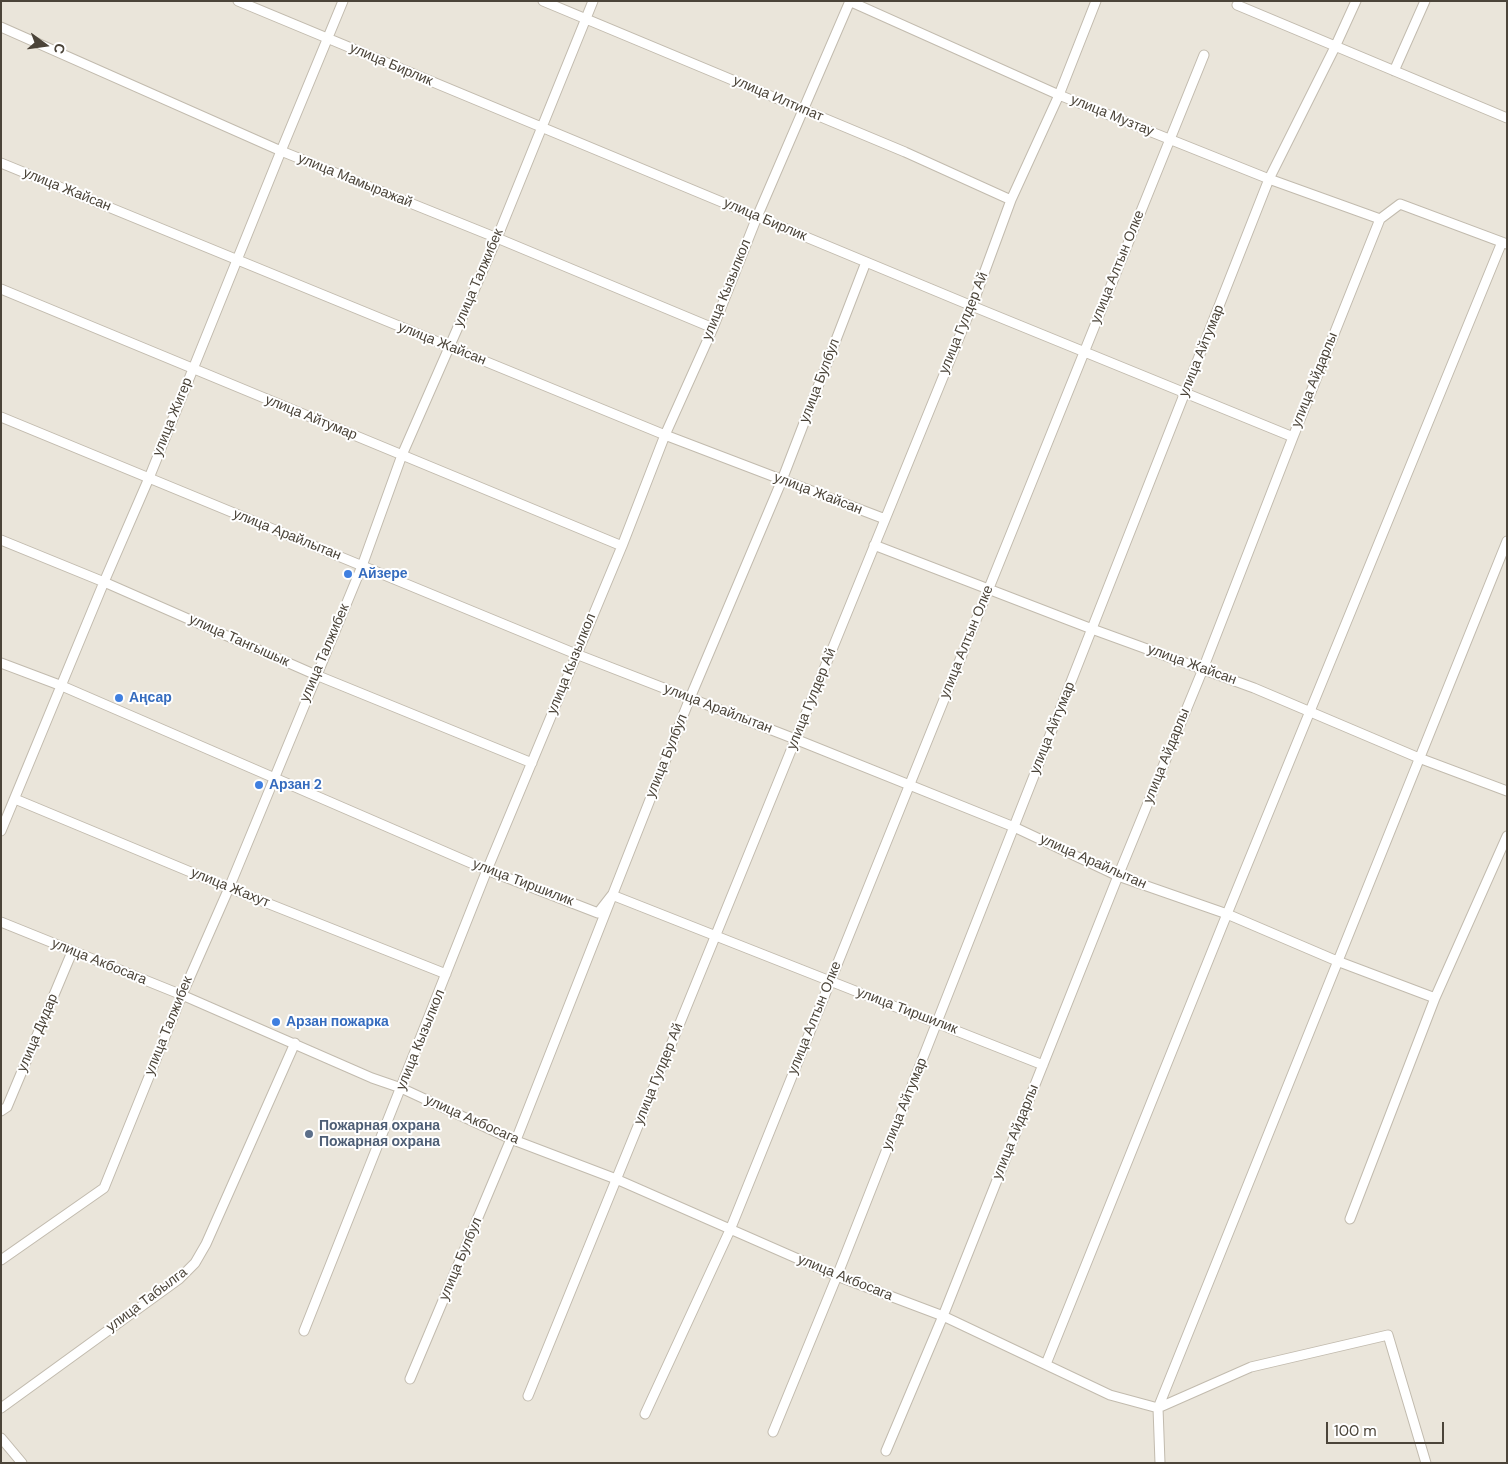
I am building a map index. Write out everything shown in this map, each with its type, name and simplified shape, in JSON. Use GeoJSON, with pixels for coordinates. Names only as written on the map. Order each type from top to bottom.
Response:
{"type":"FeatureCollection","features":[{"type":"Feature","properties":{"kind":"street","name":"улица Бирлик"},"geometry":{"type":"LineString","coordinates":[[238,1],[972,306],[1293,437]]}},
{"type":"Feature","properties":{"kind":"street","name":"улица Жигер"},"geometry":{"type":"LineString","coordinates":[[1,832],[149,478],[343,1]]}},
{"type":"Feature","properties":{"kind":"street","name":"улица Илтипат"},"geometry":{"type":"LineString","coordinates":[[543,1],[804,109],[1011,200]]}},
{"type":"Feature","properties":{"kind":"street","name":"улица Талжибек"},"geometry":{"type":"LineString","coordinates":[[1,1260],[104,1188],[182,995],[229,888],[362,566],[402,455],[497,238],[593,1]]}},
{"type":"Feature","properties":{"kind":"street","name":"улица Музтау"},"geometry":{"type":"LineString","coordinates":[[850,1],[1059,95],[1269,179],[1380,219]]}},
{"type":"Feature","properties":{"kind":"street","name":"улица Кызылкол"},"geometry":{"type":"LineString","coordinates":[[304,1331],[487,870],[622,546],[665,435],[713,328],[757,217],[850,1]]}},
{"type":"Feature","properties":{"kind":"street","name":"улица Гулдер Ай"},"geometry":{"type":"LineString","coordinates":[[528,1396],[972,306],[1011,200],[1059,95],[1096,1]]}},
{"type":"Feature","properties":{"kind":"street","name":"улица Айтумар"},"geometry":{"type":"LineString","coordinates":[[773,1432],[837,1276],[1269,179],[1336,47],[1356,1]]}},
{"type":"Feature","properties":{"kind":"street"},"geometry":{"type":"LineString","coordinates":[[1394,71],[1425,1]]}},
{"type":"Feature","properties":{"kind":"street"},"geometry":{"type":"LineString","coordinates":[[1238,5],[1507,118]]}},
{"type":"Feature","properties":{"kind":"street","name":"улица Мамыражай"},"geometry":{"type":"LineString","coordinates":[[1,27],[281,151],[713,328]]}},
{"type":"Feature","properties":{"kind":"street","name":"улица Алтын Олке"},"geometry":{"type":"LineString","coordinates":[[644,1414],[730,1230],[1204,55]]}},
{"type":"Feature","properties":{"kind":"street","name":"улица Жайсан"},"geometry":{"type":"LineString","coordinates":[[1,163],[665,435],[885,519]]}},
{"type":"Feature","properties":{"kind":"street"},"geometry":{"type":"LineString","coordinates":[[1046,1364],[1310,711],[1505,243],[1400,204],[1380,219]]}},
{"type":"Feature","properties":{"kind":"street","name":"улица Айдарлы"},"geometry":{"type":"LineString","coordinates":[[886,1451],[943,1316],[1118,876],[1203,669],[1380,219]]}},
{"type":"Feature","properties":{"kind":"street","name":"улица Булбул"},"geometry":{"type":"LineString","coordinates":[[410,1379],[514,1139],[690,698],[782,480],[866,262]]}},
{"type":"Feature","properties":{"kind":"street","name":"улица Айтумар"},"geometry":{"type":"LineString","coordinates":[[1,289],[622,546]]}},
{"type":"Feature","properties":{"kind":"street","name":"улица Арайлытан"},"geometry":{"type":"LineString","coordinates":[[1,418],[576,654],[1014,827],[1118,876],[1227,914],[1338,961],[1435,998]]}},
{"type":"Feature","properties":{"kind":"street","name":"улица Тангышык"},"geometry":{"type":"LineString","coordinates":[[1,540],[104,582],[316,675],[532,763]]}},
{"type":"Feature","properties":{"kind":"street"},"geometry":{"type":"LineString","coordinates":[[1160,1463],[1158,1408],[1507,541]]}},
{"type":"Feature","properties":{"kind":"street","name":"улица Жайсан"},"geometry":{"type":"LineString","coordinates":[[874,545],[1254,688],[1419,758],[1507,791]]}},
{"type":"Feature","properties":{"kind":"street","name":"улица Тиршилик"},"geometry":{"type":"LineString","coordinates":[[1,663],[62,686],[487,870],[598,912],[612,895],[1043,1065]]}},
{"type":"Feature","properties":{"kind":"street","name":"улица Жахут"},"geometry":{"type":"LineString","coordinates":[[14,799],[229,888],[446,974]]}},
{"type":"Feature","properties":{"kind":"street"},"geometry":{"type":"LineString","coordinates":[[1350,1219],[1435,998],[1507,836]]}},
{"type":"Feature","properties":{"kind":"street","name":"улица Акбосага"},"geometry":{"type":"LineString","coordinates":[[1,922],[182,995],[372,1078],[402,1088],[514,1139],[616,1179],[837,1276],[943,1316],[1046,1364],[1072,1379],[1110,1395],[1158,1408]]}},
{"type":"Feature","properties":{"kind":"street","name":"улица Дидар"},"geometry":{"type":"LineString","coordinates":[[1,1111],[7,1107],[72,952]]}},
{"type":"Feature","properties":{"kind":"street","name":"улица Табылга"},"geometry":{"type":"LineString","coordinates":[[1,1408],[178,1279],[195,1263],[206,1244],[295,1043]]}},
{"type":"Feature","properties":{"kind":"street"},"geometry":{"type":"LineString","coordinates":[[1158,1408],[1251,1367],[1388,1335],[1426,1463]]}},
{"type":"Feature","properties":{"kind":"street"},"geometry":{"type":"LineString","coordinates":[[1,1438],[22,1463]]}},
{"type":"Feature","properties":{"kind":"shaded area"},"geometry":{"type":"Polygon","coordinates":[[[1,1],[1507,1],[1507,1463],[1,1463],[1,1]]]}},
{"type":"Feature","properties":{"kind":"place","name":"Айзере"},"geometry":{"type":"Point","coordinates":[348,574]}},
{"type":"Feature","properties":{"kind":"place","name":"Аңсар"},"geometry":{"type":"Point","coordinates":[119,698]}},
{"type":"Feature","properties":{"kind":"place","name":"Арзан 2"},"geometry":{"type":"Point","coordinates":[259,785]}},
{"type":"Feature","properties":{"kind":"place","name":"Арзан пожарка"},"geometry":{"type":"Point","coordinates":[276,1022]}},
{"type":"Feature","properties":{"kind":"place","name":"Пожарная охрана Пожарная охрана"},"geometry":{"type":"Point","coordinates":[309,1134]}}]}
